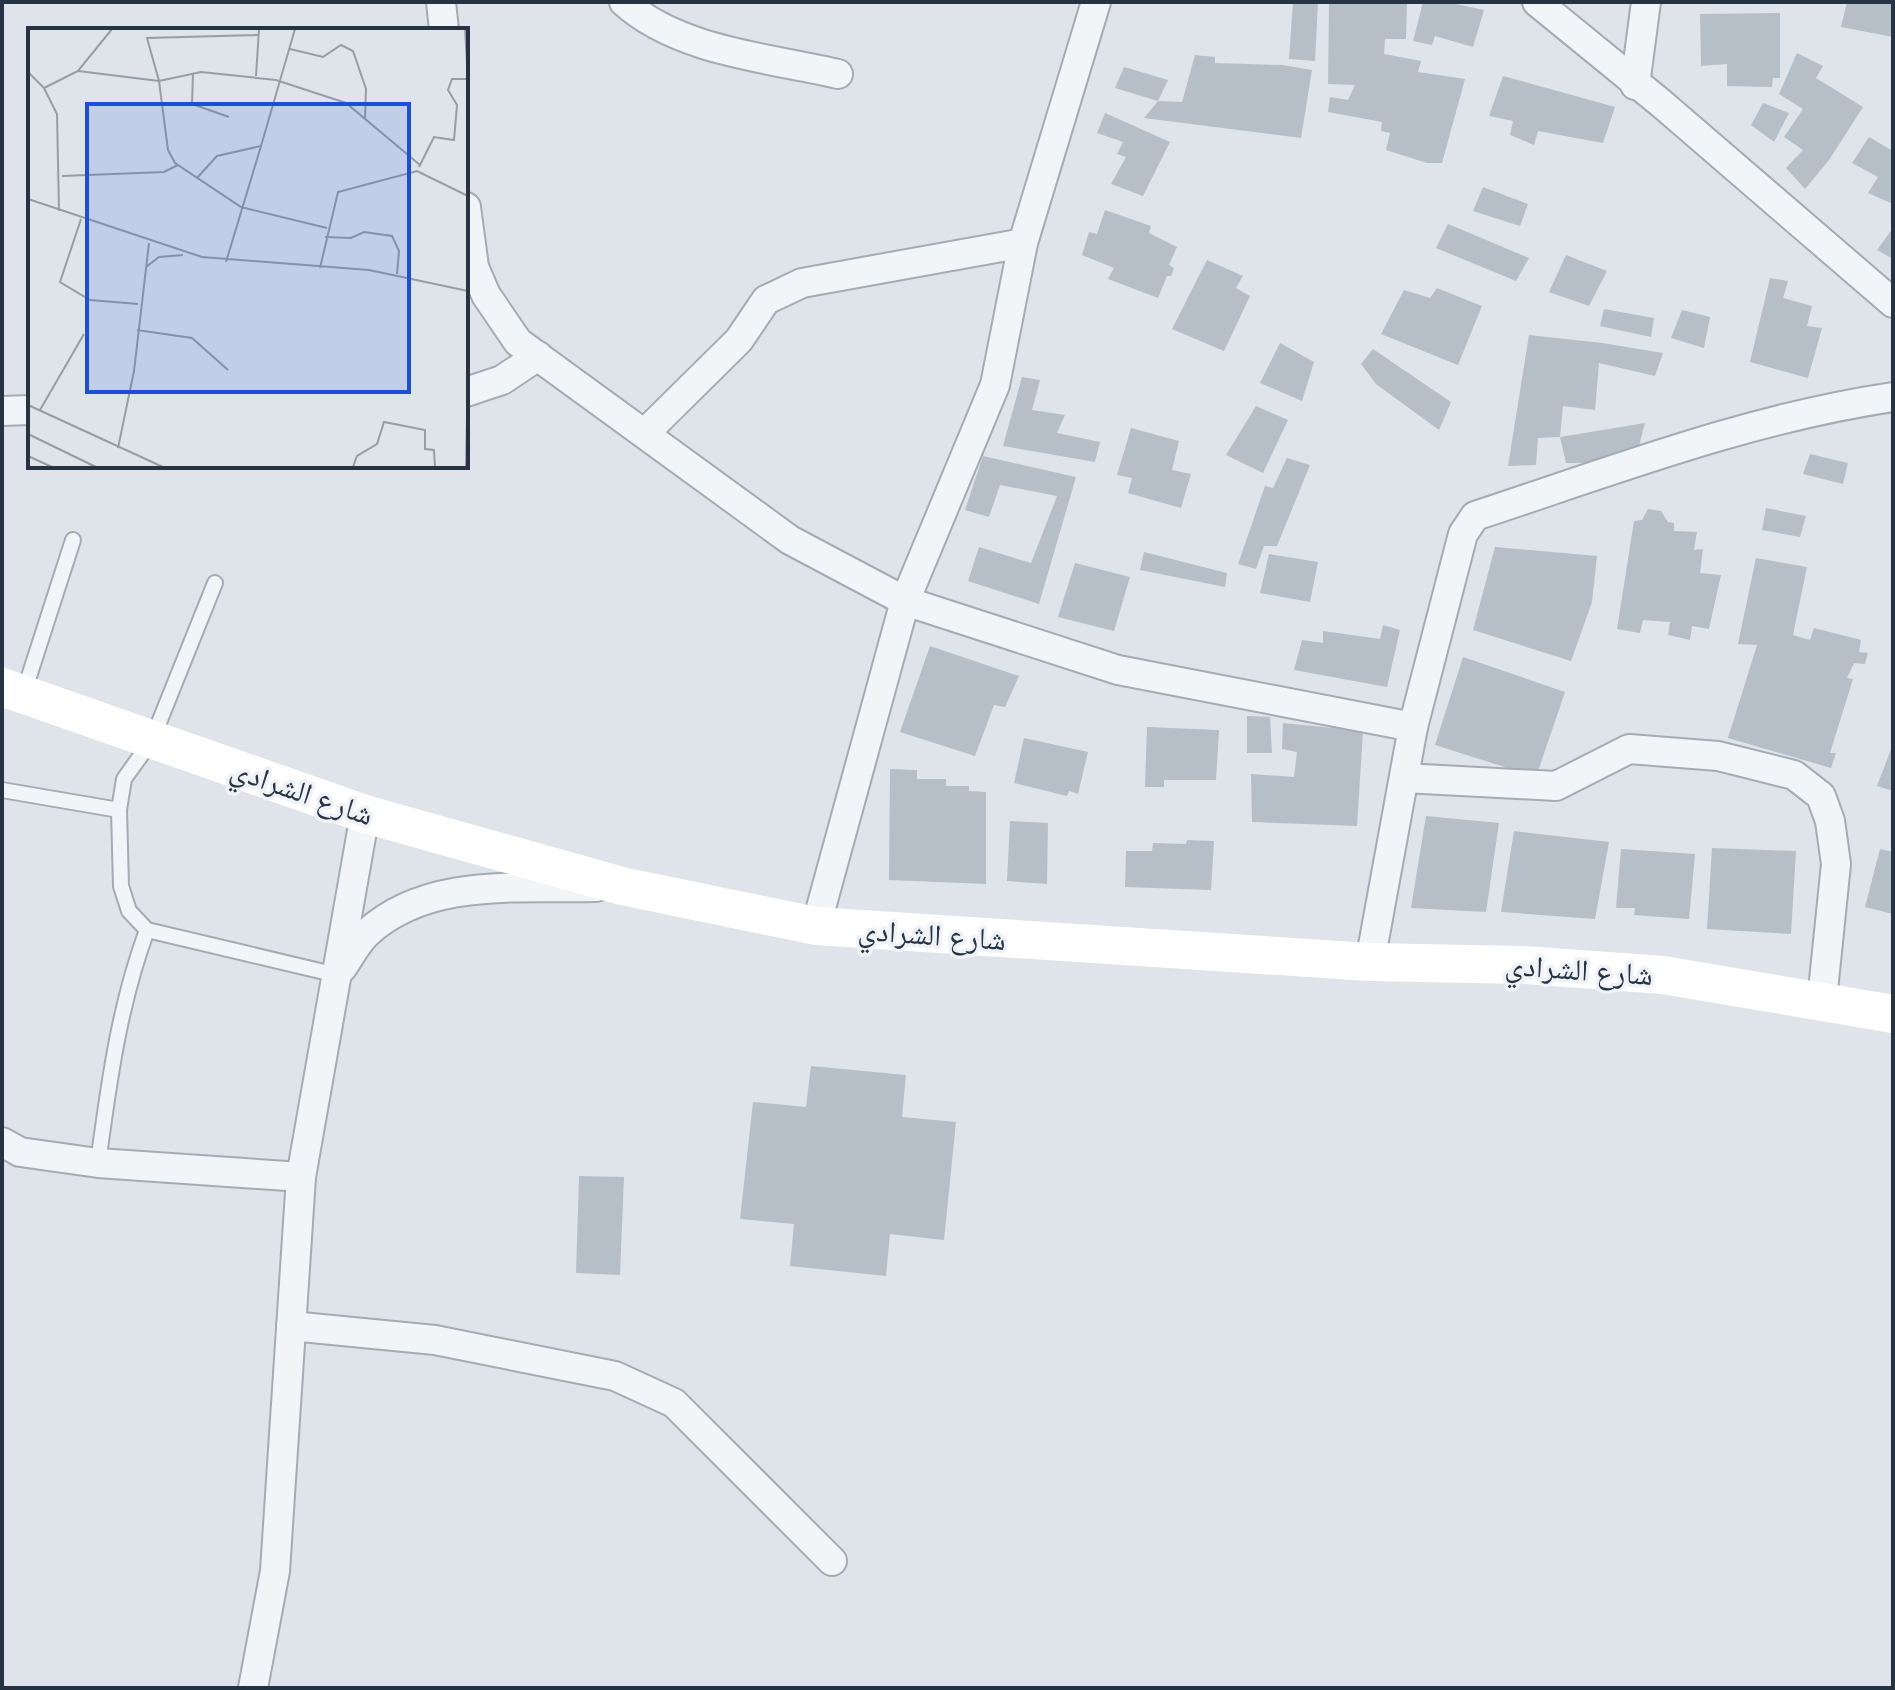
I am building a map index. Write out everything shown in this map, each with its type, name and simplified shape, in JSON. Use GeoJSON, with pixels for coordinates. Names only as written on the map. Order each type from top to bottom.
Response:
{"type":"FeatureCollection","features":[{"type":"Feature","properties":{"kind":"street"},"geometry":{"type":"LineString","coordinates":[[441,2],[444,28]]}},
{"type":"Feature","properties":{"kind":"street"},"geometry":{"type":"LineString","coordinates":[[624,2],[642,19],[701,42],[838,74]]}},
{"type":"Feature","properties":{"kind":"street"},"geometry":{"type":"LineString","coordinates":[[816,926],[905,601],[995,385],[1023,243],[1096,2]]}},
{"type":"Feature","properties":{"kind":"street"},"geometry":{"type":"LineString","coordinates":[[1537,2],[1662,104],[1893,303]]}},
{"type":"Feature","properties":{"kind":"street"},"geometry":{"type":"LineString","coordinates":[[1635,85],[1646,2]]}},
{"type":"Feature","properties":{"kind":"street"},"geometry":{"type":"LineString","coordinates":[[468,222],[474,267],[486,295],[518,342],[790,540],[905,601],[1118,670],[1413,727]]}},
{"type":"Feature","properties":{"kind":"street"},"geometry":{"type":"LineString","coordinates":[[645,433],[739,340],[766,300],[802,283],[1023,243]]}},
{"type":"Feature","properties":{"kind":"street"},"geometry":{"type":"LineString","coordinates":[[468,391],[502,380],[538,356]]}},
{"type":"Feature","properties":{"kind":"street"},"geometry":{"type":"LineString","coordinates":[[1370,962],[1413,727],[1463,534],[1475,516],[1715,438],[1831,406],[1893,397]]}},
{"type":"Feature","properties":{"kind":"street"},"geometry":{"type":"LineString","coordinates":[[2,411],[28,410]]}},
{"type":"Feature","properties":{"kind":"street","name":"شارع الشرادي"},"geometry":{"type":"LineString","coordinates":[[13,691],[365,814],[622,886],[816,926],[1370,962],[1524,965],[1663,975],[1893,1014]]}},
{"type":"Feature","properties":{"kind":"street"},"geometry":{"type":"LineString","coordinates":[[1404,778],[1556,786],[1629,749],[1718,756],[1794,775],[1821,796],[1830,821],[1836,864],[1822,1000]]}},
{"type":"Feature","properties":{"kind":"street"},"geometry":{"type":"LineString","coordinates":[[253,1688],[275,1571],[301,1177],[365,814]]}},
{"type":"Feature","properties":{"kind":"street"},"geometry":{"type":"LineString","coordinates":[[337,975],[366,934],[425,899],[466,891],[622,886]]}},
{"type":"Feature","properties":{"kind":"street"},"geometry":{"type":"LineString","coordinates":[[2,1142],[20,1152],[98,1163],[301,1177]]}},
{"type":"Feature","properties":{"kind":"street"},"geometry":{"type":"LineString","coordinates":[[291,1326],[435,1340],[615,1376],[674,1403],[832,1561]]}},
{"type":"Feature","properties":{"kind":"lane"},"geometry":{"type":"LineString","coordinates":[[13,691],[73,540]]}},
{"type":"Feature","properties":{"kind":"lane"},"geometry":{"type":"LineString","coordinates":[[215,583],[152,740],[124,779],[119,810],[121,886],[129,911],[147,930],[337,975]]}},
{"type":"Feature","properties":{"kind":"lane"},"geometry":{"type":"LineString","coordinates":[[2,790],[119,810]]}},
{"type":"Feature","properties":{"kind":"lane"},"geometry":{"type":"LineString","coordinates":[[98,1163],[113,1049],[127,985],[147,930]]}},
{"type":"Feature","properties":{"kind":"building"},"geometry":{"type":"Polygon","coordinates":[[[1293,2],[1318,2],[1315,61],[1289,59],[1293,2]]]}},
{"type":"Feature","properties":{"kind":"building"},"geometry":{"type":"Polygon","coordinates":[[[1329,2],[1407,2],[1406,39],[1385,39],[1384,54],[1421,61],[1418,72],[1465,79],[1442,163],[1427,163],[1386,150],[1390,133],[1381,131],[1382,122],[1328,112],[1330,97],[1348,100],[1355,85],[1328,84],[1329,2]]]}},
{"type":"Feature","properties":{"kind":"building"},"geometry":{"type":"Polygon","coordinates":[[[1423,2],[1446,2],[1484,10],[1473,47],[1435,36],[1432,45],[1413,41],[1423,2]]]}},
{"type":"Feature","properties":{"kind":"building"},"geometry":{"type":"Polygon","coordinates":[[[1847,2],[1893,2],[1893,37],[1841,27],[1847,2]]]}},
{"type":"Feature","properties":{"kind":"building"},"geometry":{"type":"Polygon","coordinates":[[[1780,13],[1780,78],[1773,78],[1772,87],[1727,86],[1727,64],[1701,66],[1700,14],[1780,13]]]}},
{"type":"Feature","properties":{"kind":"building"},"geometry":{"type":"Polygon","coordinates":[[[1797,53],[1823,66],[1816,78],[1863,107],[1829,160],[1805,189],[1786,168],[1803,150],[1784,137],[1803,109],[1779,94],[1797,53]]]}},
{"type":"Feature","properties":{"kind":"building"},"geometry":{"type":"Polygon","coordinates":[[[1195,55],[1215,57],[1215,63],[1282,65],[1312,70],[1301,138],[1144,118],[1158,101],[1182,102],[1195,55]]]}},
{"type":"Feature","properties":{"kind":"building"},"geometry":{"type":"Polygon","coordinates":[[[1124,67],[1168,80],[1158,101],[1115,88],[1124,67]]]}},
{"type":"Feature","properties":{"kind":"building"},"geometry":{"type":"Polygon","coordinates":[[[1503,76],[1615,107],[1603,143],[1538,131],[1534,145],[1510,135],[1513,121],[1489,116],[1503,76]]]}},
{"type":"Feature","properties":{"kind":"building"},"geometry":{"type":"Polygon","coordinates":[[[1763,103],[1789,113],[1774,142],[1751,125],[1763,103]]]}},
{"type":"Feature","properties":{"kind":"building"},"geometry":{"type":"Polygon","coordinates":[[[1105,113],[1170,142],[1143,196],[1111,184],[1126,157],[1117,154],[1123,142],[1097,133],[1105,113]]]}},
{"type":"Feature","properties":{"kind":"building"},"geometry":{"type":"Polygon","coordinates":[[[1869,137],[1893,151],[1893,204],[1868,193],[1878,177],[1852,163],[1869,137]]]}},
{"type":"Feature","properties":{"kind":"building"},"geometry":{"type":"Polygon","coordinates":[[[1483,187],[1528,204],[1520,226],[1473,211],[1483,187]]]}},
{"type":"Feature","properties":{"kind":"building"},"geometry":{"type":"Polygon","coordinates":[[[1105,210],[1151,226],[1149,233],[1177,247],[1169,265],[1174,268],[1171,276],[1167,276],[1158,298],[1108,279],[1114,268],[1082,255],[1089,232],[1097,234],[1105,210]]]}},
{"type":"Feature","properties":{"kind":"building"},"geometry":{"type":"Polygon","coordinates":[[[1448,224],[1529,258],[1516,281],[1436,248],[1448,224]]]}},
{"type":"Feature","properties":{"kind":"building"},"geometry":{"type":"Polygon","coordinates":[[[1893,228],[1893,259],[1877,250],[1893,228]]]}},
{"type":"Feature","properties":{"kind":"building"},"geometry":{"type":"Polygon","coordinates":[[[1566,255],[1607,271],[1589,306],[1549,292],[1566,255]]]}},
{"type":"Feature","properties":{"kind":"building"},"geometry":{"type":"Polygon","coordinates":[[[1207,260],[1243,276],[1236,288],[1250,296],[1224,351],[1172,329],[1207,260]]]}},
{"type":"Feature","properties":{"kind":"building"},"geometry":{"type":"Polygon","coordinates":[[[1770,278],[1788,281],[1783,298],[1812,306],[1807,326],[1822,328],[1808,378],[1750,362],[1770,278]]]}},
{"type":"Feature","properties":{"kind":"building"},"geometry":{"type":"Polygon","coordinates":[[[1437,288],[1482,306],[1458,365],[1381,334],[1404,290],[1430,298],[1437,288]]]}},
{"type":"Feature","properties":{"kind":"building"},"geometry":{"type":"Polygon","coordinates":[[[1604,309],[1654,318],[1651,337],[1600,326],[1604,309]]]}},
{"type":"Feature","properties":{"kind":"building"},"geometry":{"type":"Polygon","coordinates":[[[1682,310],[1710,317],[1704,348],[1671,338],[1682,310]]]}},
{"type":"Feature","properties":{"kind":"building"},"geometry":{"type":"Polygon","coordinates":[[[1529,335],[1663,353],[1655,376],[1599,363],[1595,410],[1563,406],[1560,437],[1538,438],[1536,465],[1508,466],[1529,335]]]}},
{"type":"Feature","properties":{"kind":"building"},"geometry":{"type":"Polygon","coordinates":[[[1280,343],[1314,362],[1302,401],[1260,383],[1280,343]]]}},
{"type":"Feature","properties":{"kind":"building"},"geometry":{"type":"Polygon","coordinates":[[[1373,349],[1451,402],[1439,430],[1376,384],[1361,364],[1373,349]]]}},
{"type":"Feature","properties":{"kind":"building"},"geometry":{"type":"Polygon","coordinates":[[[1022,377],[1040,380],[1032,410],[1065,415],[1057,433],[1100,442],[1095,462],[1003,446],[1022,377]]]}},
{"type":"Feature","properties":{"kind":"building"},"geometry":{"type":"Polygon","coordinates":[[[1256,406],[1288,420],[1263,473],[1226,455],[1256,406]]]}},
{"type":"Feature","properties":{"kind":"building"},"geometry":{"type":"Polygon","coordinates":[[[1645,423],[1639,446],[1600,463],[1566,463],[1560,437],[1645,423]]]}},
{"type":"Feature","properties":{"kind":"building"},"geometry":{"type":"Polygon","coordinates":[[[1131,428],[1179,441],[1172,470],[1191,474],[1181,508],[1128,493],[1132,478],[1117,475],[1131,428]]]}},
{"type":"Feature","properties":{"kind":"building"},"geometry":{"type":"Polygon","coordinates":[[[1810,454],[1848,463],[1843,484],[1803,474],[1810,454]]]}},
{"type":"Feature","properties":{"kind":"building"},"geometry":{"type":"Polygon","coordinates":[[[983,456],[1076,477],[1039,604],[968,581],[979,547],[1031,563],[1057,496],[1000,485],[989,517],[965,510],[983,456]]]}},
{"type":"Feature","properties":{"kind":"building"},"geometry":{"type":"Polygon","coordinates":[[[1287,458],[1310,465],[1277,546],[1264,546],[1256,569],[1238,564],[1265,486],[1273,488],[1287,458]]]}},
{"type":"Feature","properties":{"kind":"building"},"geometry":{"type":"Polygon","coordinates":[[[1766,508],[1806,516],[1800,537],[1762,530],[1766,508]]]}},
{"type":"Feature","properties":{"kind":"building"},"geometry":{"type":"Polygon","coordinates":[[[1648,509],[1661,511],[1668,522],[1674,523],[1674,531],[1697,532],[1694,550],[1703,549],[1700,573],[1721,575],[1709,629],[1692,626],[1690,640],[1668,635],[1670,622],[1643,620],[1640,633],[1617,629],[1634,521],[1642,520],[1648,509]]]}},
{"type":"Feature","properties":{"kind":"building"},"geometry":{"type":"Polygon","coordinates":[[[1495,547],[1597,556],[1592,602],[1571,661],[1473,630],[1495,547]]]}},
{"type":"Feature","properties":{"kind":"building"},"geometry":{"type":"Polygon","coordinates":[[[1144,552],[1227,573],[1225,587],[1140,570],[1144,552]]]}},
{"type":"Feature","properties":{"kind":"building"},"geometry":{"type":"Polygon","coordinates":[[[1269,554],[1318,562],[1310,602],[1260,593],[1269,554]]]}},
{"type":"Feature","properties":{"kind":"building"},"geometry":{"type":"Polygon","coordinates":[[[1756,558],[1807,567],[1793,635],[1810,640],[1814,628],[1861,640],[1859,652],[1868,653],[1865,664],[1854,663],[1847,678],[1853,679],[1830,753],[1836,753],[1831,768],[1728,738],[1757,645],[1738,644],[1756,558]]]}},
{"type":"Feature","properties":{"kind":"building"},"geometry":{"type":"Polygon","coordinates":[[[1075,563],[1130,577],[1114,631],[1058,617],[1075,563]]]}},
{"type":"Feature","properties":{"kind":"building"},"geometry":{"type":"Polygon","coordinates":[[[1383,625],[1400,630],[1387,687],[1294,670],[1302,640],[1323,643],[1323,631],[1380,639],[1383,625]]]}},
{"type":"Feature","properties":{"kind":"building"},"geometry":{"type":"Polygon","coordinates":[[[930,646],[1019,676],[1005,707],[994,705],[975,756],[900,732],[930,646]]]}},
{"type":"Feature","properties":{"kind":"building"},"geometry":{"type":"Polygon","coordinates":[[[1463,657],[1565,692],[1536,777],[1435,745],[1463,657]]]}},
{"type":"Feature","properties":{"kind":"building"},"geometry":{"type":"Polygon","coordinates":[[[1247,716],[1270,717],[1272,753],[1247,753],[1247,716]]]}},
{"type":"Feature","properties":{"kind":"building"},"geometry":{"type":"Polygon","coordinates":[[[1283,723],[1363,731],[1357,826],[1252,822],[1251,774],[1294,777],[1297,752],[1282,749],[1283,723]]]}},
{"type":"Feature","properties":{"kind":"building"},"geometry":{"type":"Polygon","coordinates":[[[1147,727],[1219,730],[1216,780],[1164,780],[1164,787],[1145,787],[1147,727]]]}},
{"type":"Feature","properties":{"kind":"building"},"geometry":{"type":"Polygon","coordinates":[[[1024,738],[1088,752],[1078,794],[1069,791],[1067,796],[1014,783],[1024,738]]]}},
{"type":"Feature","properties":{"kind":"building"},"geometry":{"type":"Polygon","coordinates":[[[1893,744],[1893,791],[1877,786],[1893,744]]]}},
{"type":"Feature","properties":{"kind":"building"},"geometry":{"type":"Polygon","coordinates":[[[890,769],[917,770],[917,779],[946,779],[946,786],[969,786],[969,791],[986,792],[986,884],[889,880],[890,769]]]}},
{"type":"Feature","properties":{"kind":"building"},"geometry":{"type":"Polygon","coordinates":[[[1426,816],[1499,823],[1486,912],[1411,908],[1426,816]]]}},
{"type":"Feature","properties":{"kind":"building"},"geometry":{"type":"Polygon","coordinates":[[[1010,821],[1048,823],[1047,884],[1007,881],[1010,821]]]}},
{"type":"Feature","properties":{"kind":"building"},"geometry":{"type":"Polygon","coordinates":[[[1514,831],[1609,842],[1595,919],[1501,912],[1514,831]]]}},
{"type":"Feature","properties":{"kind":"building"},"geometry":{"type":"Polygon","coordinates":[[[1187,840],[1214,841],[1211,890],[1125,887],[1126,851],[1152,851],[1153,843],[1186,844],[1187,840]]]}},
{"type":"Feature","properties":{"kind":"building"},"geometry":{"type":"Polygon","coordinates":[[[1712,848],[1796,851],[1791,934],[1707,929],[1712,848]]]}},
{"type":"Feature","properties":{"kind":"building"},"geometry":{"type":"Polygon","coordinates":[[[1621,849],[1695,854],[1689,919],[1634,915],[1635,908],[1616,908],[1621,849]]]}},
{"type":"Feature","properties":{"kind":"building"},"geometry":{"type":"Polygon","coordinates":[[[1880,849],[1893,852],[1893,914],[1865,907],[1880,849]]]}},
{"type":"Feature","properties":{"kind":"building"},"geometry":{"type":"Polygon","coordinates":[[[811,1066],[906,1075],[902,1117],[956,1122],[944,1240],[890,1234],[886,1276],[790,1266],[794,1224],[740,1219],[753,1102],[806,1107],[811,1066]]]}},
{"type":"Feature","properties":{"kind":"building"},"geometry":{"type":"Polygon","coordinates":[[[579,1176],[624,1177],[620,1275],[576,1273],[579,1176]]]}}]}
